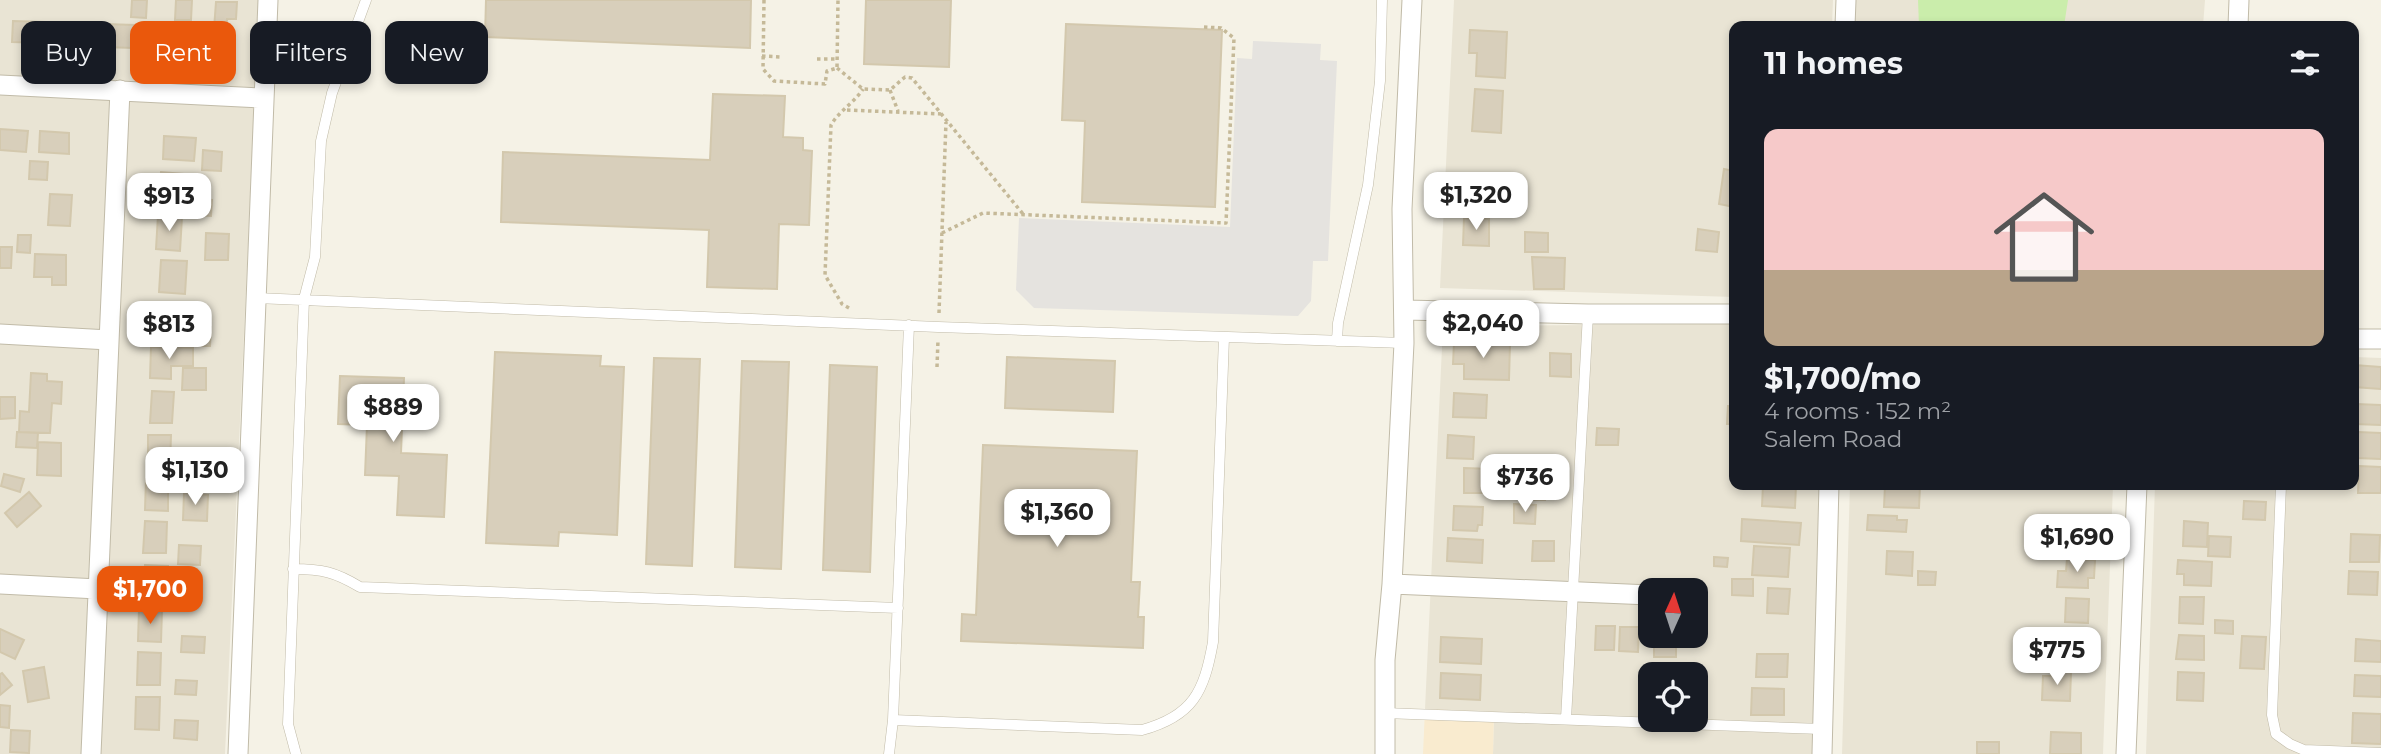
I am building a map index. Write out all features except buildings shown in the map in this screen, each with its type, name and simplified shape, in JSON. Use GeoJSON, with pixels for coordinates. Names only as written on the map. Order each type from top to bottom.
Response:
{"type":"FeatureCollection","features":[{"type":"Feature","properties":{"kind":"street"},"geometry":{"type":"LineString","coordinates":[[238,754],[268,0]]}},
{"type":"Feature","properties":{"kind":"street"},"geometry":{"type":"LineString","coordinates":[[1385,754],[1385,660],[1392,584],[1404,343],[1402,209],[1412,0]]}},
{"type":"Feature","properties":{"kind":"street"},"geometry":{"type":"LineString","coordinates":[[1845,21],[1846,0]]}},
{"type":"Feature","properties":{"kind":"street"},"geometry":{"type":"LineString","coordinates":[[2238,21],[2239,0]]}},
{"type":"Feature","properties":{"kind":"street"},"geometry":{"type":"LineString","coordinates":[[0,85],[263,97]]}},
{"type":"Feature","properties":{"kind":"street"},"geometry":{"type":"LineString","coordinates":[[91,754],[120,90]]}},
{"type":"Feature","properties":{"kind":"street"},"geometry":{"type":"LineString","coordinates":[[1405,310],[1729,314]]}},
{"type":"Feature","properties":{"kind":"street"},"geometry":{"type":"LineString","coordinates":[[0,334],[109,340]]}},
{"type":"Feature","properties":{"kind":"street"},"geometry":{"type":"LineString","coordinates":[[2359,339],[2381,340]]}},
{"type":"Feature","properties":{"kind":"street"},"geometry":{"type":"LineString","coordinates":[[1822,754],[1829,490]]}},
{"type":"Feature","properties":{"kind":"street"},"geometry":{"type":"LineString","coordinates":[[2126,754],[2137,490]]}},
{"type":"Feature","properties":{"kind":"street"},"geometry":{"type":"LineString","coordinates":[[0,584],[98,589]]}},
{"type":"Feature","properties":{"kind":"street"},"geometry":{"type":"LineString","coordinates":[[1392,584],[1638,595]]}},
{"type":"Feature","properties":{"kind":"lane"},"geometry":{"type":"LineString","coordinates":[[296,754],[288,724],[304,299],[315,257],[321,141],[332,93],[366,0]]}},
{"type":"Feature","properties":{"kind":"lane"},"geometry":{"type":"LineString","coordinates":[[1337,341],[1338,323],[1368,185],[1380,81],[1382,0]]}},
{"type":"Feature","properties":{"kind":"lane"},"geometry":{"type":"LineString","coordinates":[[255,298],[909,326],[1404,343]]}},
{"type":"Feature","properties":{"kind":"lane"},"geometry":{"type":"LineString","coordinates":[[1566,719],[1588,314]]}},
{"type":"Feature","properties":{"kind":"lane"},"geometry":{"type":"LineString","coordinates":[[889,754],[893,720],[909,326]]}},
{"type":"Feature","properties":{"kind":"lane"},"geometry":{"type":"LineString","coordinates":[[893,720],[1142,730],[1178,716],[1189,705],[1199,691],[1208,669],[1213,642],[1224,337]]}},
{"type":"Feature","properties":{"kind":"lane"},"geometry":{"type":"LineString","coordinates":[[2281,490],[2272,715],[2276,734],[2304,750],[2381,753]]}},
{"type":"Feature","properties":{"kind":"lane"},"geometry":{"type":"LineString","coordinates":[[293,569],[318,569],[338,574],[360,587],[898,608]]}},
{"type":"Feature","properties":{"kind":"lane"},"geometry":{"type":"LineString","coordinates":[[1383,713],[1822,729]]}},
{"type":"Feature","properties":{"kind":"path"},"geometry":{"type":"LineString","coordinates":[[764,0],[763,69],[774,81],[825,84],[827,71],[837,68]]}},
{"type":"Feature","properties":{"kind":"path"},"geometry":{"type":"LineString","coordinates":[[838,0],[837,68],[863,89],[890,90],[905,77],[912,78],[1023,214]]}},
{"type":"Feature","properties":{"kind":"path"},"geometry":{"type":"LineString","coordinates":[[942,233],[983,213],[1226,223],[1234,37],[1221,28],[1204,27]]}},
{"type":"Feature","properties":{"kind":"path"},"geometry":{"type":"LineString","coordinates":[[762,56],[781,57]]}},
{"type":"Feature","properties":{"kind":"path"},"geometry":{"type":"LineString","coordinates":[[817,59],[836,59]]}},
{"type":"Feature","properties":{"kind":"path"},"geometry":{"type":"LineString","coordinates":[[859,309],[848,308],[842,304],[825,275],[831,125],[863,89]]}},
{"type":"Feature","properties":{"kind":"path"},"geometry":{"type":"LineString","coordinates":[[890,90],[898,112]]}},
{"type":"Feature","properties":{"kind":"path"},"geometry":{"type":"LineString","coordinates":[[845,110],[942,114]]}},
{"type":"Feature","properties":{"kind":"path"},"geometry":{"type":"LineString","coordinates":[[939,316],[947,120]]}},
{"type":"Feature","properties":{"kind":"path"},"geometry":{"type":"LineString","coordinates":[[937,367],[938,338]]}},
{"type":"Feature","properties":{"kind":"shaded area"},"geometry":{"type":"Polygon","coordinates":[[[0,0],[259,0],[258,21],[250,21],[250,84],[255,84],[225,754],[0,754],[0,0]]]}},
{"type":"Feature","properties":{"kind":"shaded area"},"geometry":{"type":"Polygon","coordinates":[[[1454,0],[1833,0],[1832,21],[1729,21],[1729,297],[1440,288],[1454,0]]]}},
{"type":"Feature","properties":{"kind":"shaded area"},"geometry":{"type":"Polygon","coordinates":[[[1855,0],[2205,0],[2203,21],[1854,21],[1855,0]]]}},
{"type":"Feature","properties":{"kind":"shaded area"},"geometry":{"type":"Polygon","coordinates":[[[1253,41],[1321,44],[1320,60],[1337,61],[1328,261],[1313,261],[1311,301],[1298,316],[1034,308],[1016,290],[1019,218],[1230,227],[1237,58],[1252,59],[1253,41]]]}},
{"type":"Feature","properties":{"kind":"shaded area"},"geometry":{"type":"Polygon","coordinates":[[[1729,324],[1729,490],[1819,490],[1813,754],[1493,754],[1494,712],[1425,709],[1443,326],[1729,324]]]}},
{"type":"Feature","properties":{"kind":"shaded area"},"geometry":{"type":"Polygon","coordinates":[[[2359,357],[2381,358],[2381,754],[2146,754],[2155,490],[2359,490],[2359,357]]]}},
{"type":"Feature","properties":{"kind":"shaded area"},"geometry":{"type":"Polygon","coordinates":[[[1850,490],[2113,490],[2103,754],[1842,754],[1850,490]]]}},
{"type":"Feature","properties":{"kind":"shaded area"},"geometry":{"type":"Polygon","coordinates":[[[1425,709],[1494,712],[1493,754],[1423,754],[1425,709]]]}},
{"type":"Feature","properties":{"kind":"green space"},"geometry":{"type":"Polygon","coordinates":[[[1918,0],[2068,0],[2065,21],[1919,21],[1918,0]]]}}]}
